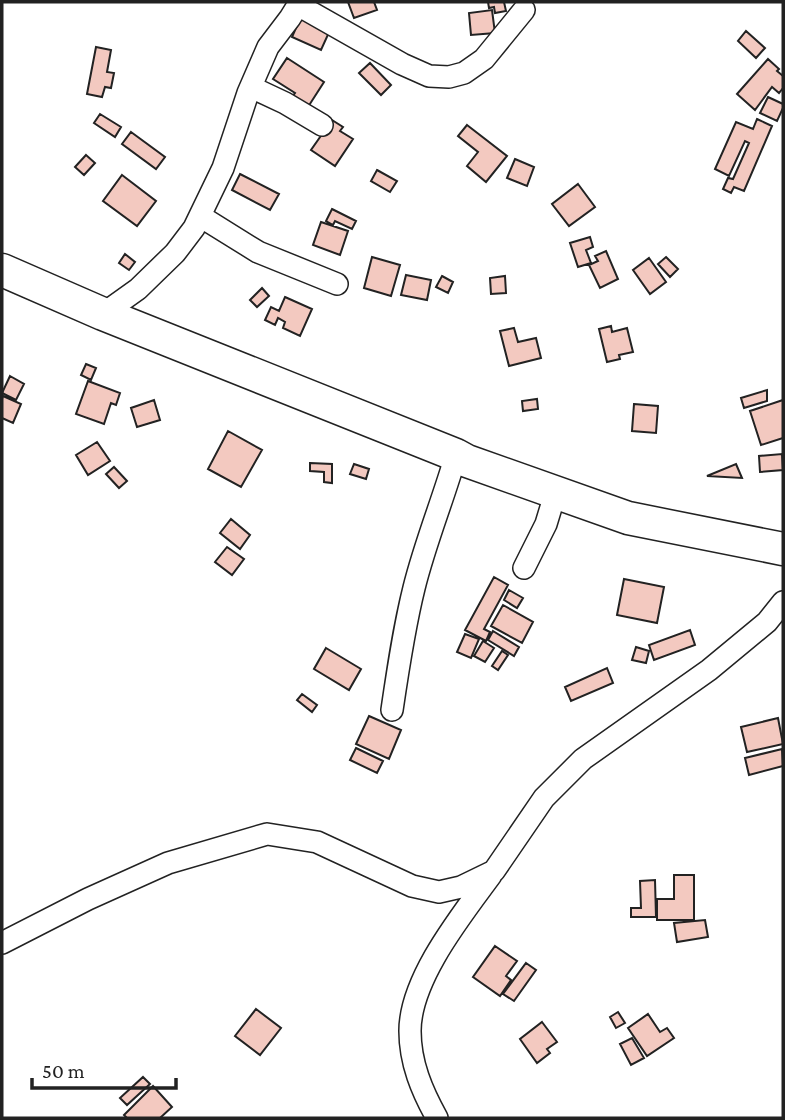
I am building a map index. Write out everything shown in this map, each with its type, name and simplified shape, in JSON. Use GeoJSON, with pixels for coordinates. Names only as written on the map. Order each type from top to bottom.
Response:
{"type":"FeatureCollection","features":[{"type":"Feature","properties":{"kind":"highway"},"geometry":{"type":"LineString","coordinates":[[2,270],[103,314],[467,461],[628,518],[783,550]]}},
{"type":"Feature","properties":{"kind":"street"},"geometry":{"type":"LineString","coordinates":[[103,314],[138,289],[175,253],[194,228],[223,168],[268,47],[299,4],[402,64],[429,76],[449,77],[464,73],[484,59],[524,10]]}},
{"type":"Feature","properties":{"kind":"street"},"geometry":{"type":"LineString","coordinates":[[251,87],[322,125]]}},
{"type":"Feature","properties":{"kind":"street"},"geometry":{"type":"LineString","coordinates":[[200,216],[258,253],[337,284]]}},
{"type":"Feature","properties":{"kind":"street"},"geometry":{"type":"LineString","coordinates":[[392,710],[402,640],[415,584],[456,455]]}},
{"type":"Feature","properties":{"kind":"street"},"geometry":{"type":"LineString","coordinates":[[524,568],[546,524],[555,491]]}},
{"type":"Feature","properties":{"kind":"street"},"geometry":{"type":"LineString","coordinates":[[437,1118],[424,1096],[414,1067],[410,1030],[417,994],[435,956],[544,798],[583,760],[709,670],[767,622],[783,602]]}},
{"type":"Feature","properties":{"kind":"street"},"geometry":{"type":"LineString","coordinates":[[2,943],[88,899],[168,863],[267,834],[317,842],[412,886],[439,892],[461,887],[494,871]]}},
{"type":"Feature","properties":{"kind":"building"},"geometry":{"type":"Polygon","coordinates":[[[348,2],[374,2],[377,10],[354,18],[348,2]]]}},
{"type":"Feature","properties":{"kind":"building"},"geometry":{"type":"Polygon","coordinates":[[[488,2],[504,2],[506,11],[495,13],[494,7],[489,8],[488,2]]]}},
{"type":"Feature","properties":{"kind":"building"},"geometry":{"type":"Polygon","coordinates":[[[492,10],[495,33],[471,35],[469,13],[492,10]]]}},
{"type":"Feature","properties":{"kind":"building"},"geometry":{"type":"Polygon","coordinates":[[[302,14],[331,28],[321,50],[292,37],[302,14]]]}},
{"type":"Feature","properties":{"kind":"building"},"geometry":{"type":"Polygon","coordinates":[[[746,31],[765,48],[756,58],[738,41],[746,31]]]}},
{"type":"Feature","properties":{"kind":"building"},"geometry":{"type":"Polygon","coordinates":[[[96,47],[111,50],[107,72],[114,73],[111,88],[105,87],[102,97],[87,94],[96,47]]]}},
{"type":"Feature","properties":{"kind":"building"},"geometry":{"type":"Polygon","coordinates":[[[287,58],[324,82],[308,107],[292,97],[295,93],[273,79],[287,58]]]}},
{"type":"Feature","properties":{"kind":"building"},"geometry":{"type":"Polygon","coordinates":[[[768,59],[783,76],[783,88],[779,93],[772,87],[755,110],[737,94],[768,59]]]}},
{"type":"Feature","properties":{"kind":"building"},"geometry":{"type":"Polygon","coordinates":[[[370,63],[391,85],[381,95],[359,73],[370,63]]]}},
{"type":"Feature","properties":{"kind":"building"},"geometry":{"type":"Polygon","coordinates":[[[768,97],[783,104],[777,121],[760,113],[768,97]]]}},
{"type":"Feature","properties":{"kind":"building"},"geometry":{"type":"Polygon","coordinates":[[[100,114],[121,127],[115,137],[94,123],[100,114]]]}},
{"type":"Feature","properties":{"kind":"building"},"geometry":{"type":"Polygon","coordinates":[[[757,119],[772,126],[744,191],[734,187],[731,193],[723,189],[728,178],[733,179],[749,143],[745,141],[729,176],[715,169],[736,122],[753,129],[757,119]]]}},
{"type":"Feature","properties":{"kind":"building"},"geometry":{"type":"Polygon","coordinates":[[[332,120],[343,127],[340,131],[353,139],[335,166],[311,150],[332,120]]]}},
{"type":"Feature","properties":{"kind":"building"},"geometry":{"type":"Polygon","coordinates":[[[467,125],[507,156],[486,182],[467,166],[478,152],[458,136],[467,125]]]}},
{"type":"Feature","properties":{"kind":"building"},"geometry":{"type":"Polygon","coordinates":[[[131,132],[165,157],[156,169],[122,144],[131,132]]]}},
{"type":"Feature","properties":{"kind":"building"},"geometry":{"type":"Polygon","coordinates":[[[86,155],[95,163],[84,175],[75,167],[86,155]]]}},
{"type":"Feature","properties":{"kind":"building"},"geometry":{"type":"Polygon","coordinates":[[[515,159],[534,167],[527,186],[507,178],[515,159]]]}},
{"type":"Feature","properties":{"kind":"building"},"geometry":{"type":"Polygon","coordinates":[[[377,170],[397,181],[390,192],[371,181],[377,170]]]}},
{"type":"Feature","properties":{"kind":"building"},"geometry":{"type":"Polygon","coordinates":[[[240,174],[279,194],[270,210],[232,190],[240,174]]]}},
{"type":"Feature","properties":{"kind":"building"},"geometry":{"type":"Polygon","coordinates":[[[122,175],[156,201],[137,226],[103,201],[122,175]]]}},
{"type":"Feature","properties":{"kind":"building"},"geometry":{"type":"Polygon","coordinates":[[[578,184],[595,207],[569,226],[552,204],[578,184]]]}},
{"type":"Feature","properties":{"kind":"building"},"geometry":{"type":"Polygon","coordinates":[[[332,209],[356,221],[352,229],[335,221],[333,225],[326,221],[332,209]]]}},
{"type":"Feature","properties":{"kind":"building"},"geometry":{"type":"Polygon","coordinates":[[[321,222],[348,231],[340,255],[313,245],[321,222]]]}},
{"type":"Feature","properties":{"kind":"building"},"geometry":{"type":"Polygon","coordinates":[[[590,237],[593,247],[586,250],[591,263],[578,267],[570,243],[590,237]]]}},
{"type":"Feature","properties":{"kind":"building"},"geometry":{"type":"Polygon","coordinates":[[[606,251],[618,279],[600,288],[589,265],[598,261],[595,256],[606,251]]]}},
{"type":"Feature","properties":{"kind":"building"},"geometry":{"type":"Polygon","coordinates":[[[125,254],[135,262],[129,270],[119,263],[125,254]]]}},
{"type":"Feature","properties":{"kind":"building"},"geometry":{"type":"Polygon","coordinates":[[[372,257],[400,265],[391,296],[364,288],[372,257]]]}},
{"type":"Feature","properties":{"kind":"building"},"geometry":{"type":"Polygon","coordinates":[[[666,257],[678,269],[670,277],[658,264],[666,257]]]}},
{"type":"Feature","properties":{"kind":"building"},"geometry":{"type":"Polygon","coordinates":[[[649,258],[666,282],[650,294],[633,270],[649,258]]]}},
{"type":"Feature","properties":{"kind":"building"},"geometry":{"type":"Polygon","coordinates":[[[406,275],[431,280],[427,300],[401,295],[406,275]]]}},
{"type":"Feature","properties":{"kind":"building"},"geometry":{"type":"Polygon","coordinates":[[[442,276],[453,282],[448,293],[436,287],[442,276]]]}},
{"type":"Feature","properties":{"kind":"building"},"geometry":{"type":"Polygon","coordinates":[[[505,276],[506,293],[491,294],[490,278],[505,276]]]}},
{"type":"Feature","properties":{"kind":"building"},"geometry":{"type":"Polygon","coordinates":[[[262,288],[269,296],[257,307],[250,300],[262,288]]]}},
{"type":"Feature","properties":{"kind":"building"},"geometry":{"type":"Polygon","coordinates":[[[285,297],[312,309],[300,336],[283,328],[285,322],[278,318],[275,325],[265,320],[271,307],[279,311],[285,297]]]}},
{"type":"Feature","properties":{"kind":"building"},"geometry":{"type":"Polygon","coordinates":[[[611,326],[612,332],[627,328],[633,352],[619,355],[620,359],[607,362],[599,329],[611,326]]]}},
{"type":"Feature","properties":{"kind":"building"},"geometry":{"type":"Polygon","coordinates":[[[514,328],[518,342],[536,338],[541,358],[509,366],[500,331],[514,328]]]}},
{"type":"Feature","properties":{"kind":"building"},"geometry":{"type":"Polygon","coordinates":[[[86,364],[96,368],[91,380],[81,375],[86,364]]]}},
{"type":"Feature","properties":{"kind":"building"},"geometry":{"type":"Polygon","coordinates":[[[10,376],[24,384],[16,400],[2,393],[10,376]]]}},
{"type":"Feature","properties":{"kind":"building"},"geometry":{"type":"Polygon","coordinates":[[[88,381],[120,393],[116,405],[111,403],[104,424],[76,414],[88,381]]]}},
{"type":"Feature","properties":{"kind":"building"},"geometry":{"type":"Polygon","coordinates":[[[767,390],[767,401],[744,408],[741,398],[767,390]]]}},
{"type":"Feature","properties":{"kind":"building"},"geometry":{"type":"Polygon","coordinates":[[[3,396],[21,404],[13,423],[2,418],[3,396]]]}},
{"type":"Feature","properties":{"kind":"building"},"geometry":{"type":"Polygon","coordinates":[[[537,399],[538,409],[523,411],[522,401],[537,399]]]}},
{"type":"Feature","properties":{"kind":"building"},"geometry":{"type":"Polygon","coordinates":[[[154,400],[160,420],[137,427],[131,408],[154,400]]]}},
{"type":"Feature","properties":{"kind":"building"},"geometry":{"type":"Polygon","coordinates":[[[783,400],[783,438],[761,445],[750,411],[783,400]]]}},
{"type":"Feature","properties":{"kind":"building"},"geometry":{"type":"Polygon","coordinates":[[[634,404],[658,406],[656,433],[632,431],[634,404]]]}},
{"type":"Feature","properties":{"kind":"building"},"geometry":{"type":"Polygon","coordinates":[[[228,431],[262,450],[241,487],[208,469],[228,431]]]}},
{"type":"Feature","properties":{"kind":"building"},"geometry":{"type":"Polygon","coordinates":[[[97,442],[110,461],[88,475],[76,455],[97,442]]]}},
{"type":"Feature","properties":{"kind":"building"},"geometry":{"type":"Polygon","coordinates":[[[782,454],[783,470],[760,472],[759,456],[782,454]]]}},
{"type":"Feature","properties":{"kind":"building"},"geometry":{"type":"Polygon","coordinates":[[[310,463],[332,464],[332,483],[324,482],[324,472],[310,471],[310,463]]]}},
{"type":"Feature","properties":{"kind":"building"},"geometry":{"type":"Polygon","coordinates":[[[354,464],[369,469],[366,479],[350,474],[354,464]]]}},
{"type":"Feature","properties":{"kind":"building"},"geometry":{"type":"Polygon","coordinates":[[[736,464],[742,478],[707,476],[736,464]]]}},
{"type":"Feature","properties":{"kind":"building"},"geometry":{"type":"Polygon","coordinates":[[[114,467],[127,481],[119,488],[106,474],[114,467]]]}},
{"type":"Feature","properties":{"kind":"building"},"geometry":{"type":"Polygon","coordinates":[[[231,519],[250,535],[240,549],[220,533],[231,519]]]}},
{"type":"Feature","properties":{"kind":"building"},"geometry":{"type":"Polygon","coordinates":[[[227,547],[244,559],[232,575],[215,562],[227,547]]]}},
{"type":"Feature","properties":{"kind":"building"},"geometry":{"type":"Polygon","coordinates":[[[494,577],[508,585],[484,629],[490,632],[486,641],[465,630],[494,577]]]}},
{"type":"Feature","properties":{"kind":"building"},"geometry":{"type":"Polygon","coordinates":[[[624,579],[664,587],[657,623],[617,615],[624,579]]]}},
{"type":"Feature","properties":{"kind":"building"},"geometry":{"type":"Polygon","coordinates":[[[509,590],[523,598],[517,608],[504,600],[509,590]]]}},
{"type":"Feature","properties":{"kind":"building"},"geometry":{"type":"Polygon","coordinates":[[[503,605],[533,622],[522,643],[491,626],[503,605]]]}},
{"type":"Feature","properties":{"kind":"building"},"geometry":{"type":"Polygon","coordinates":[[[690,630],[695,645],[654,660],[649,645],[690,630]]]}},
{"type":"Feature","properties":{"kind":"building"},"geometry":{"type":"Polygon","coordinates":[[[493,631],[519,647],[514,656],[488,640],[493,631]]]}},
{"type":"Feature","properties":{"kind":"building"},"geometry":{"type":"Polygon","coordinates":[[[465,634],[479,639],[471,658],[457,652],[465,634]]]}},
{"type":"Feature","properties":{"kind":"building"},"geometry":{"type":"Polygon","coordinates":[[[483,641],[494,648],[485,662],[474,656],[483,641]]]}},
{"type":"Feature","properties":{"kind":"building"},"geometry":{"type":"Polygon","coordinates":[[[636,647],[649,651],[646,663],[632,660],[636,647]]]}},
{"type":"Feature","properties":{"kind":"building"},"geometry":{"type":"Polygon","coordinates":[[[326,648],[361,669],[349,690],[314,669],[326,648]]]}},
{"type":"Feature","properties":{"kind":"building"},"geometry":{"type":"Polygon","coordinates":[[[502,651],[508,655],[498,670],[492,666],[502,651]]]}},
{"type":"Feature","properties":{"kind":"building"},"geometry":{"type":"Polygon","coordinates":[[[607,668],[613,683],[571,701],[565,687],[607,668]]]}},
{"type":"Feature","properties":{"kind":"building"},"geometry":{"type":"Polygon","coordinates":[[[302,694],[317,705],[312,712],[297,700],[302,694]]]}},
{"type":"Feature","properties":{"kind":"building"},"geometry":{"type":"Polygon","coordinates":[[[369,716],[401,730],[389,759],[356,744],[369,716]]]}},
{"type":"Feature","properties":{"kind":"building"},"geometry":{"type":"Polygon","coordinates":[[[778,718],[783,744],[747,752],[741,727],[778,718]]]}},
{"type":"Feature","properties":{"kind":"building"},"geometry":{"type":"Polygon","coordinates":[[[356,748],[383,761],[377,773],[350,760],[356,748]]]}},
{"type":"Feature","properties":{"kind":"building"},"geometry":{"type":"Polygon","coordinates":[[[782,749],[783,766],[749,775],[745,758],[782,749]]]}},
{"type":"Feature","properties":{"kind":"building"},"geometry":{"type":"Polygon","coordinates":[[[674,875],[694,875],[694,920],[657,920],[657,899],[674,899],[674,875]]]}},
{"type":"Feature","properties":{"kind":"building"},"geometry":{"type":"Polygon","coordinates":[[[655,880],[656,917],[631,917],[631,908],[641,908],[640,881],[655,880]]]}},
{"type":"Feature","properties":{"kind":"building"},"geometry":{"type":"Polygon","coordinates":[[[705,920],[708,937],[677,942],[674,923],[705,920]]]}},
{"type":"Feature","properties":{"kind":"building"},"geometry":{"type":"Polygon","coordinates":[[[495,946],[517,961],[506,976],[511,980],[500,996],[473,977],[495,946]]]}},
{"type":"Feature","properties":{"kind":"building"},"geometry":{"type":"Polygon","coordinates":[[[526,963],[536,970],[514,1001],[503,994],[526,963]]]}},
{"type":"Feature","properties":{"kind":"building"},"geometry":{"type":"Polygon","coordinates":[[[256,1009],[281,1028],[260,1055],[235,1036],[256,1009]]]}},
{"type":"Feature","properties":{"kind":"building"},"geometry":{"type":"Polygon","coordinates":[[[618,1012],[625,1023],[616,1028],[610,1017],[618,1012]]]}},
{"type":"Feature","properties":{"kind":"building"},"geometry":{"type":"Polygon","coordinates":[[[648,1014],[660,1032],[667,1028],[674,1038],[647,1056],[628,1028],[648,1014]]]}},
{"type":"Feature","properties":{"kind":"building"},"geometry":{"type":"Polygon","coordinates":[[[542,1022],[557,1042],[547,1049],[550,1053],[537,1063],[520,1039],[542,1022]]]}},
{"type":"Feature","properties":{"kind":"building"},"geometry":{"type":"Polygon","coordinates":[[[632,1038],[644,1058],[631,1065],[620,1044],[632,1038]]]}},
{"type":"Feature","properties":{"kind":"building"},"geometry":{"type":"Polygon","coordinates":[[[143,1077],[150,1084],[127,1105],[120,1098],[143,1077]]]}},
{"type":"Feature","properties":{"kind":"building"},"geometry":{"type":"Polygon","coordinates":[[[153,1086],[172,1107],[160,1118],[127,1118],[124,1115],[153,1086]]]}}]}
